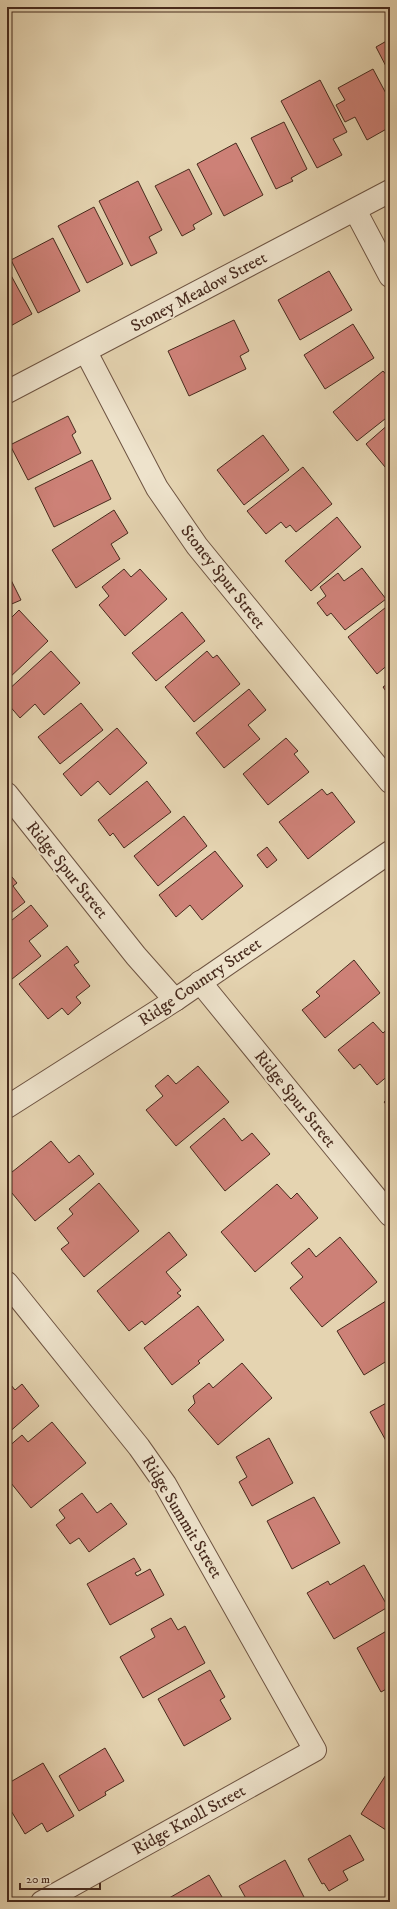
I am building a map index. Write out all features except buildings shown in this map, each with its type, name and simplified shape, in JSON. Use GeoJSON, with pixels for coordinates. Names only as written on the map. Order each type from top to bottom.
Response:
{"type":"FeatureCollection","features":[{"type":"Feature","properties":{"kind":"street","name":"Stoney Meadow Street"},"geometry":{"type":"LineString","coordinates":[[7,392],[390,192]]}},
{"type":"Feature","properties":{"kind":"street"},"geometry":{"type":"LineString","coordinates":[[355,210],[390,276]]}},
{"type":"Feature","properties":{"kind":"street","name":"Stoney Spur Street"},"geometry":{"type":"LineString","coordinates":[[86,352],[157,488],[197,546],[390,782]]}},
{"type":"Feature","properties":{"kind":"street","name":"Ridge Spur Street"},"geometry":{"type":"LineString","coordinates":[[7,794],[136,956],[175,1000]]}},
{"type":"Feature","properties":{"kind":"street","name":"Ridge Country Street"},"geometry":{"type":"LineString","coordinates":[[7,1107],[175,1000],[390,852]]}},
{"type":"Feature","properties":{"kind":"street","name":"Ridge Spur Street"},"geometry":{"type":"LineString","coordinates":[[200,982],[390,1215]]}},
{"type":"Feature","properties":{"kind":"street","name":"Ridge Summit Street"},"geometry":{"type":"LineString","coordinates":[[7,1283],[139,1447],[165,1484],[315,1750]]}},
{"type":"Feature","properties":{"kind":"street","name":"Ridge Knoll Street"},"geometry":{"type":"LineString","coordinates":[[42,1902],[315,1750]]}}]}
